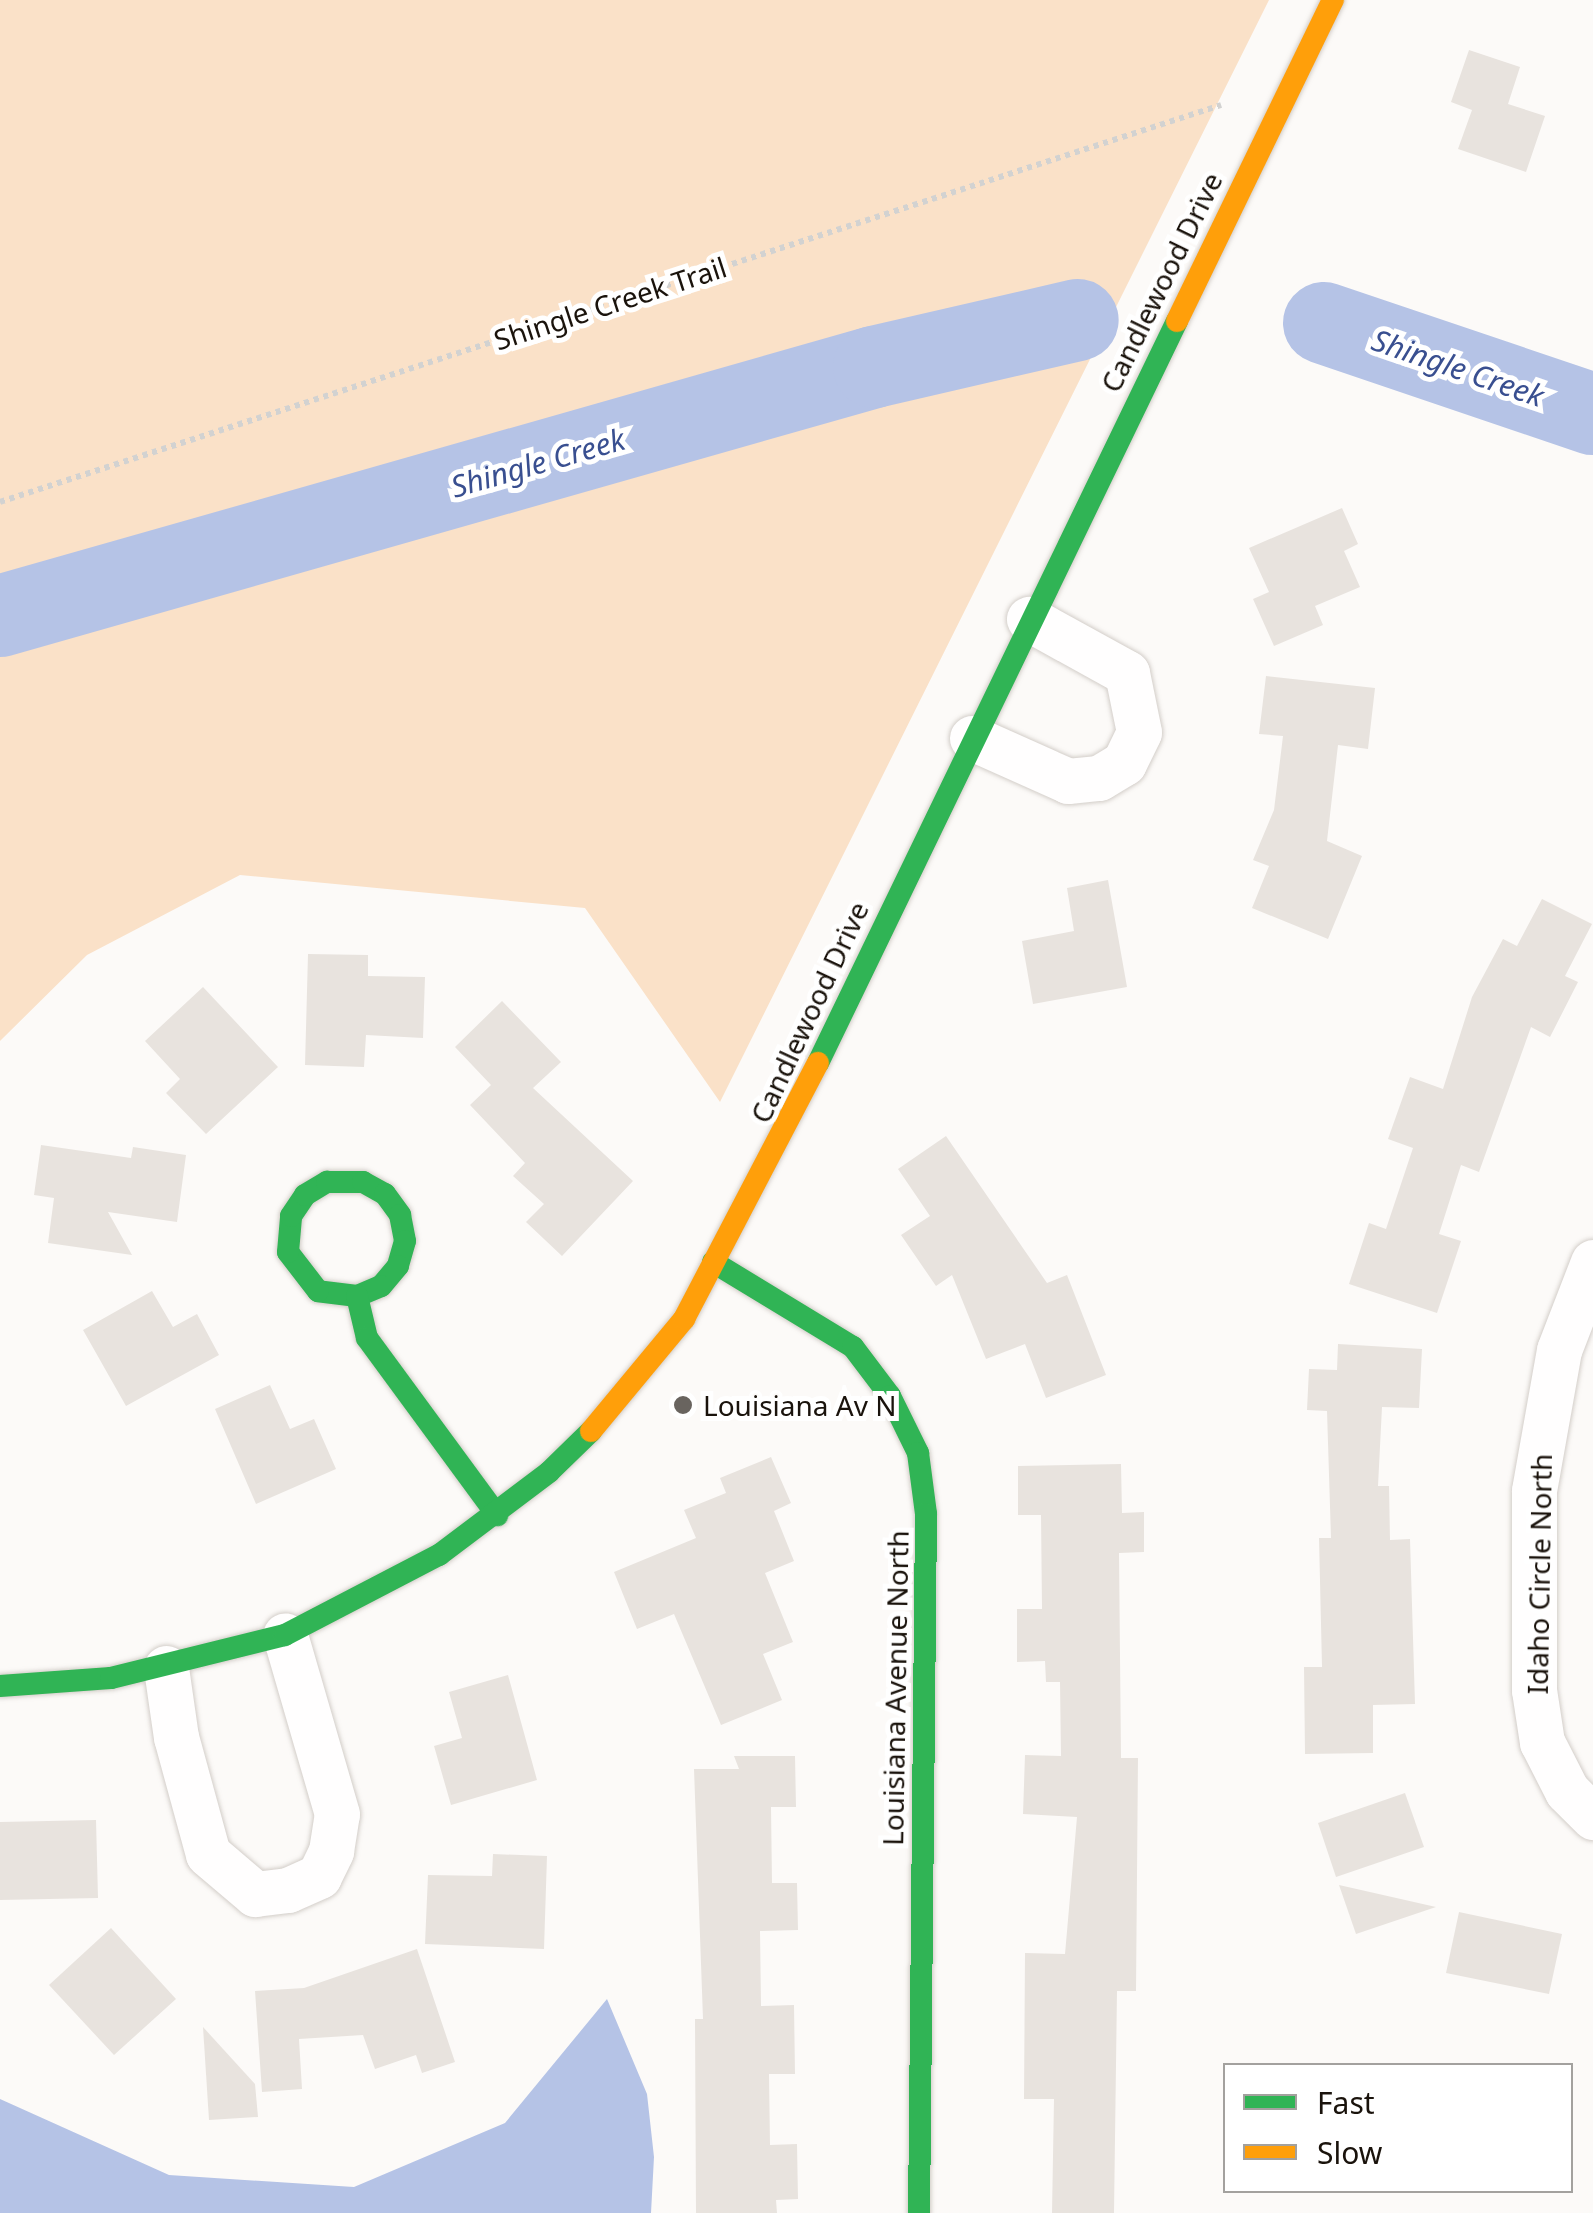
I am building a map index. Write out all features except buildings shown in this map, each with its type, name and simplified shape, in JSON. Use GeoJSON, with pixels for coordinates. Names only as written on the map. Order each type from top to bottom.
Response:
{"type":"FeatureCollection","features":[{"type":"Feature","properties":{"kind":"street","name":"Candlewood Drive"},"geometry":{"type":"LineString","coordinates":[[0,1686],[166,1668],[285,1635],[439,1556],[497,1515],[622,1402],[684,1319],[772,1158],[1029,619],[1332,0]]}},
{"type":"Feature","properties":{"kind":"street"},"geometry":{"type":"LineString","coordinates":[[972,738],[1068,781],[1099,778],[1124,764],[1139,732],[1138,702],[1127,673],[1029,619]]}},
{"type":"Feature","properties":{"kind":"street"},"geometry":{"type":"LineString","coordinates":[[350,1180],[375,1187],[393,1203],[404,1227],[398,1266],[381,1286],[357,1296],[318,1291],[288,1252],[291,1216],[305,1195],[326,1182],[350,1180]]}},
{"type":"Feature","properties":{"kind":"street","name":"Louisiana Avenue North"},"geometry":{"type":"LineString","coordinates":[[713,1262],[853,1347],[890,1396],[918,1454],[926,1514],[919,2213]]}},
{"type":"Feature","properties":{"kind":"street","name":"Idaho Circle North"},"geometry":{"type":"LineString","coordinates":[[1593,1262],[1559,1350],[1542,1420],[1534,1491],[1534,1690],[1542,1742],[1567,1791],[1593,1817]]}},
{"type":"Feature","properties":{"kind":"street"},"geometry":{"type":"LineString","coordinates":[[357,1296],[367,1338],[497,1515]]}},
{"type":"Feature","properties":{"kind":"street"},"geometry":{"type":"LineString","coordinates":[[166,1668],[176,1737],[208,1854],[256,1894],[288,1890],[318,1876],[331,1851],[337,1814],[285,1635]]}},
{"type":"Feature","properties":{"kind":"path","name":"Shingle Creek Trail"},"geometry":{"type":"LineString","coordinates":[[0,502],[1220,105]]}},
{"type":"Feature","properties":{"kind":"shaded area"},"geometry":{"type":"Polygon","coordinates":[[[0,0],[1269,0],[720,1102],[585,908],[240,875],[87,955],[0,1041],[0,0]]]}},
{"type":"Feature","properties":{"kind":"water"},"geometry":{"type":"Polygon","coordinates":[[[607,1999],[647,2094],[654,2157],[651,2213],[0,2213],[0,2099],[169,2175],[354,2187],[505,2123],[607,1999]]]}},
{"type":"Feature","properties":{"kind":"waterway","name":"Shingle Creek"},"geometry":{"type":"LineString","coordinates":[[0,616],[874,367],[1078,320]]}},
{"type":"Feature","properties":{"kind":"waterway","name":"Shingle Creek"},"geometry":{"type":"LineString","coordinates":[[1324,323],[1593,414]]}},
{"type":"Feature","properties":{"kind":"traffic: fast"},"geometry":{"type":"LineString","coordinates":[[818,1063],[1177,321]]}},
{"type":"Feature","properties":{"kind":"traffic: fast"},"geometry":{"type":"LineString","coordinates":[[357,1296],[318,1291],[288,1252],[291,1216],[305,1195],[327,1182],[363,1182],[385,1194],[400,1215],[405,1241],[398,1266],[381,1286],[357,1296],[367,1338],[497,1515]]}},
{"type":"Feature","properties":{"kind":"traffic: fast"},"geometry":{"type":"LineString","coordinates":[[713,1262],[853,1347],[890,1396],[918,1453],[926,1514],[919,2213]]}},
{"type":"Feature","properties":{"kind":"traffic: fast"},"geometry":{"type":"LineString","coordinates":[[0,1686],[111,1678],[285,1635],[439,1555],[549,1472],[591,1431]]}},
{"type":"Feature","properties":{"kind":"traffic: slow"},"geometry":{"type":"LineString","coordinates":[[1177,321],[1333,0]]}},
{"type":"Feature","properties":{"kind":"traffic: slow"},"geometry":{"type":"LineString","coordinates":[[591,1431],[684,1319],[818,1063]]}},
{"type":"Feature","properties":{"kind":"place","name":"Louisiana Av N"},"geometry":{"type":"Point","coordinates":[683,1405]}}]}
